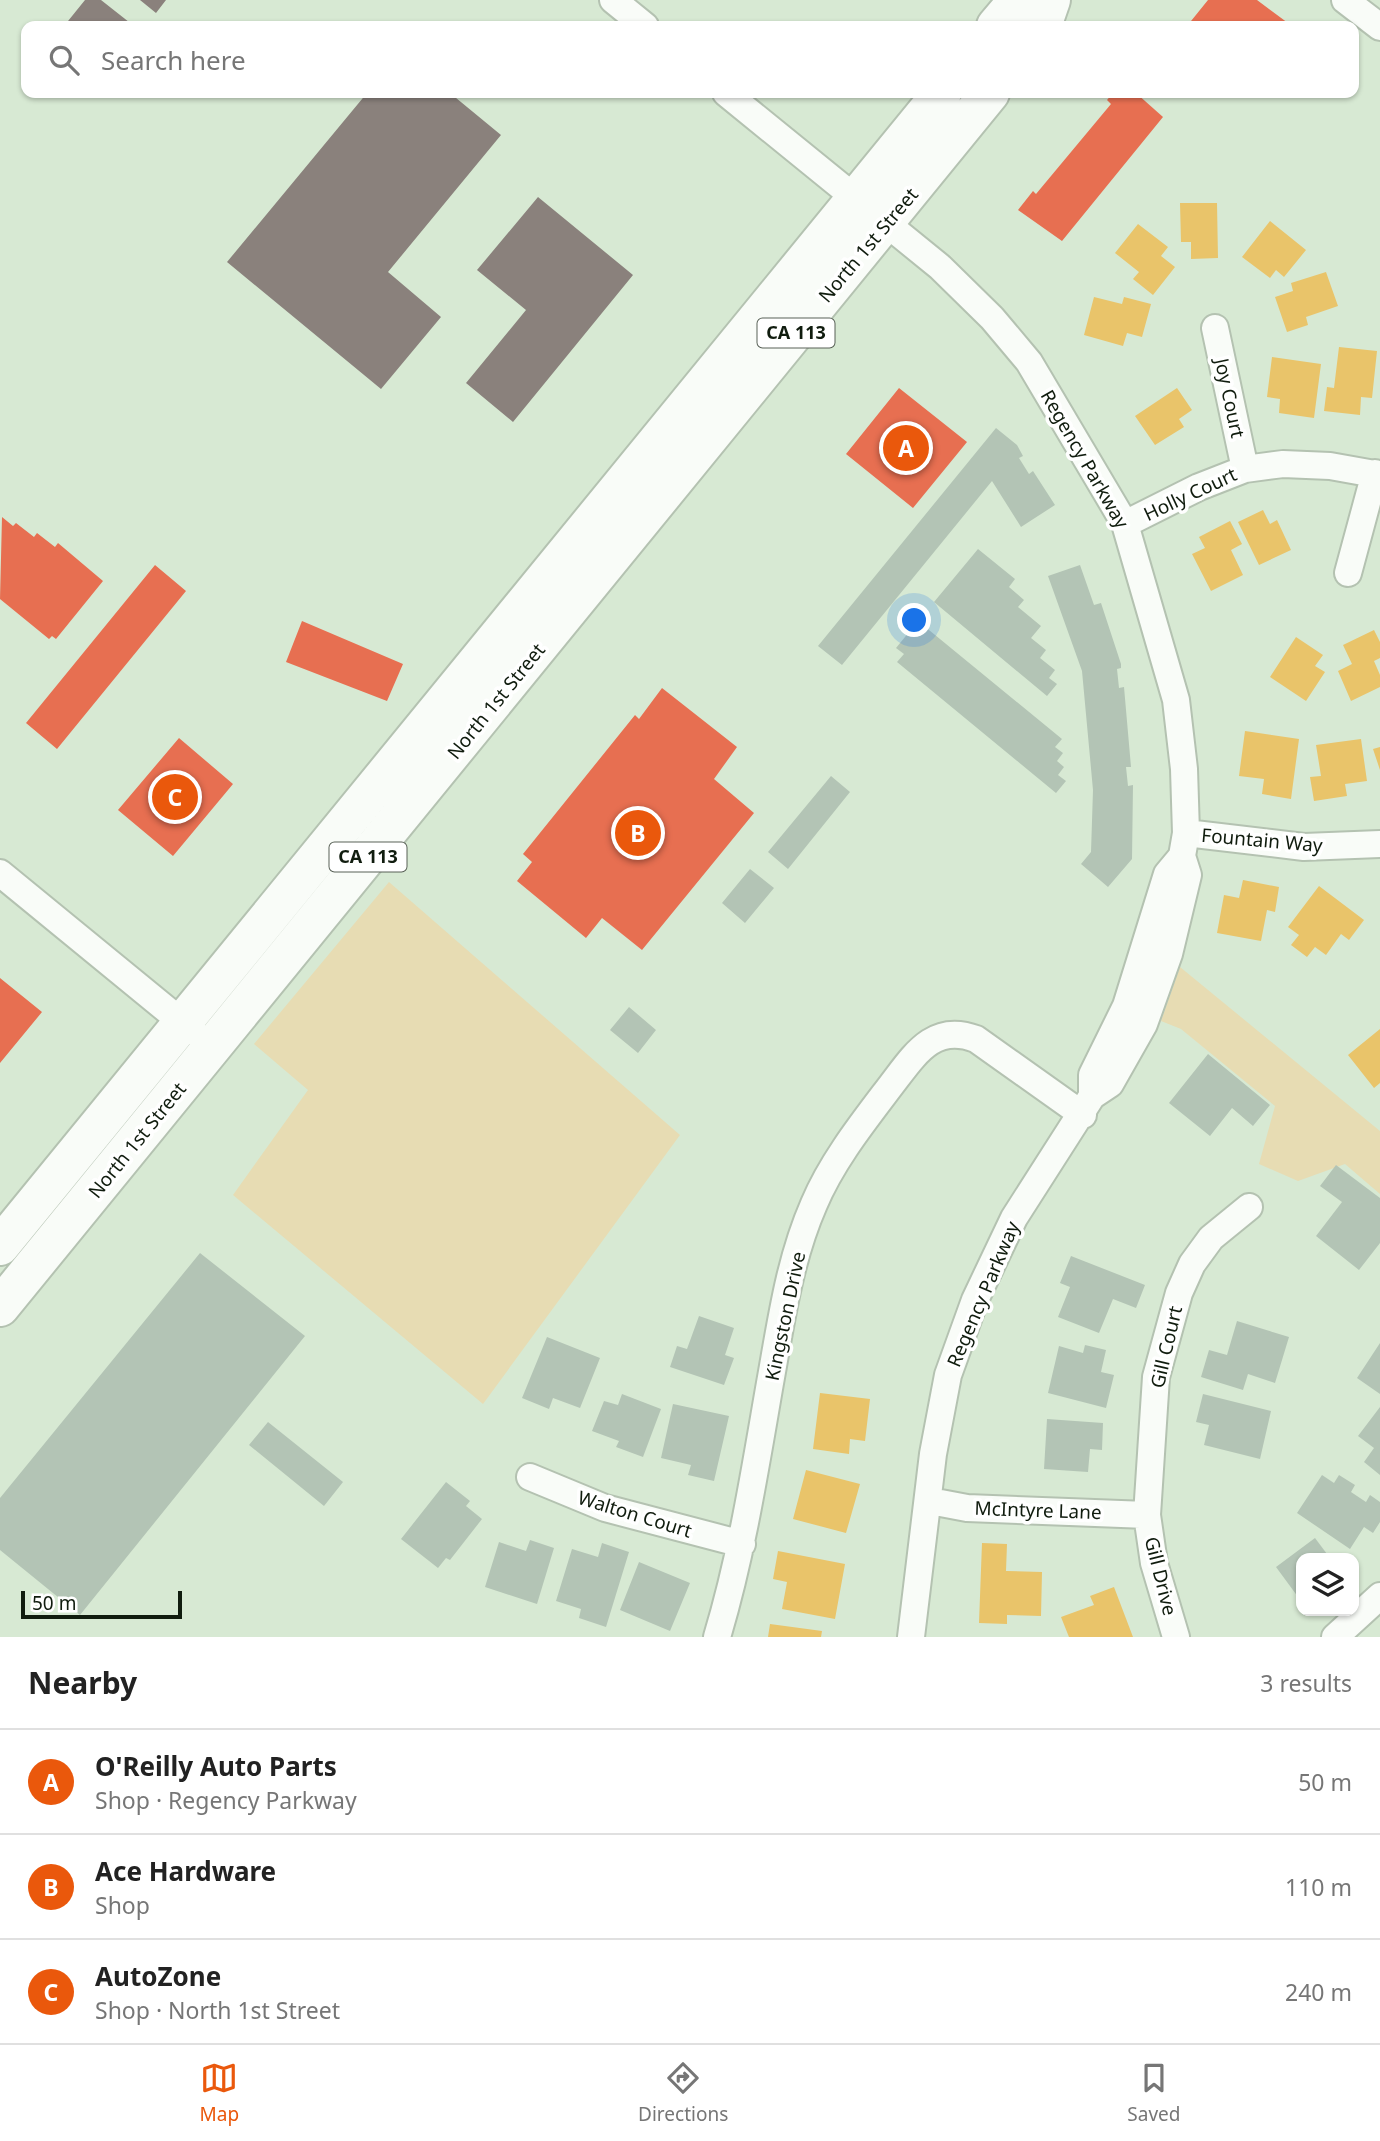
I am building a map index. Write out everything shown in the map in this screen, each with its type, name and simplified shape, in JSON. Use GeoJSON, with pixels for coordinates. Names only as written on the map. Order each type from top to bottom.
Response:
{"type":"FeatureCollection","features":[{"type":"Feature","properties":{"kind":"main road"},"geometry":{"type":"LineString","coordinates":[[1000,21],[1018,0]]}},
{"type":"Feature","properties":{"kind":"main road"},"geometry":{"type":"LineString","coordinates":[[1044,21],[1051,0]]}},
{"type":"Feature","properties":{"kind":"main road","name":"North 1st Street"},"geometry":{"type":"LineString","coordinates":[[0,1307],[213,1047],[871,211],[939,98]]}},
{"type":"Feature","properties":{"kind":"main road","name":"North 1st Street"},"geometry":{"type":"LineString","coordinates":[[0,1246],[183,1022],[871,211],[985,98]]}},
{"type":"Feature","properties":{"kind":"street"},"geometry":{"type":"LineString","coordinates":[[613,0],[639,21]]}},
{"type":"Feature","properties":{"kind":"street"},"geometry":{"type":"LineString","coordinates":[[1345,0],[1380,27]]}},
{"type":"Feature","properties":{"kind":"street","name":"Regency Parkway"},"geometry":{"type":"LineString","coordinates":[[732,98],[940,267],[992,318],[1029,362],[1125,524],[1176,700],[1184,769],[1184,845],[1167,874],[1126,1006],[1092,1075],[1088,1106],[1014,1218],[975,1300],[948,1375],[933,1454],[930,1501],[911,1637]]}},
{"type":"Feature","properties":{"kind":"street","name":"Joy Court"},"geometry":{"type":"LineString","coordinates":[[1215,328],[1245,468]]}},
{"type":"Feature","properties":{"kind":"street","name":"Holly Court"},"geometry":{"type":"LineString","coordinates":[[1125,524],[1199,487],[1245,468],[1283,464],[1318,465],[1378,474]]}},
{"type":"Feature","properties":{"kind":"street"},"geometry":{"type":"LineString","coordinates":[[1348,573],[1378,474]]}},
{"type":"Feature","properties":{"kind":"street","name":"Fountain Way"},"geometry":{"type":"LineString","coordinates":[[1184,845],[1304,847],[1380,844]]}},
{"type":"Feature","properties":{"kind":"street"},"geometry":{"type":"LineString","coordinates":[[0,873],[213,1047]]}},
{"type":"Feature","properties":{"kind":"street","name":"Kingston Drive"},"geometry":{"type":"LineString","coordinates":[[717,1637],[742,1545],[790,1273],[814,1202],[847,1147],[920,1048],[940,1037],[961,1033],[976,1039],[1088,1106]]}},
{"type":"Feature","properties":{"kind":"street","name":"Gill Court"},"geometry":{"type":"LineString","coordinates":[[1147,1515],[1156,1377],[1179,1293],[1192,1264],[1211,1238],[1249,1207]]}},
{"type":"Feature","properties":{"kind":"street","name":"Walton Court"},"geometry":{"type":"LineString","coordinates":[[530,1477],[605,1508],[742,1545]]}},
{"type":"Feature","properties":{"kind":"street","name":"McIntyre Lane"},"geometry":{"type":"LineString","coordinates":[[930,1501],[967,1508],[1147,1515]]}},
{"type":"Feature","properties":{"kind":"street","name":"Gill Drive"},"geometry":{"type":"LineString","coordinates":[[1147,1515],[1154,1563],[1177,1637]]}},
{"type":"Feature","properties":{"kind":"street"},"geometry":{"type":"LineString","coordinates":[[1335,1637],[1380,1596]]}},
{"type":"Feature","properties":{"kind":"shaded area"},"geometry":{"type":"Polygon","coordinates":[[[389,882],[680,1135],[483,1404],[233,1195],[308,1090],[254,1044],[389,882]]]}},
{"type":"Feature","properties":{"kind":"shaded area"},"geometry":{"type":"Polygon","coordinates":[[[1180,967],[1380,1131],[1380,1194],[1345,1164],[1298,1181],[1259,1164],[1275,1106],[1181,1029],[1161,1021],[1180,967]]]}},
{"type":"Feature","properties":{"kind":"building: Homes"},"geometry":{"type":"Polygon","coordinates":[[[1180,203],[1217,203],[1218,258],[1191,259],[1191,242],[1181,242],[1180,203]]]}},
{"type":"Feature","properties":{"kind":"building: Homes"},"geometry":{"type":"Polygon","coordinates":[[[1270,221],[1306,250],[1284,277],[1276,270],[1270,278],[1242,257],[1270,221]]]}},
{"type":"Feature","properties":{"kind":"building: Homes"},"geometry":{"type":"Polygon","coordinates":[[[1138,224],[1168,247],[1161,256],[1175,267],[1153,295],[1133,279],[1139,272],[1115,253],[1138,224]]]}},
{"type":"Feature","properties":{"kind":"building: Homes"},"geometry":{"type":"Polygon","coordinates":[[[1326,272],[1338,306],[1306,317],[1308,325],[1287,332],[1275,297],[1293,291],[1291,283],[1326,272]]]}},
{"type":"Feature","properties":{"kind":"building: Homes"},"geometry":{"type":"Polygon","coordinates":[[[1094,297],[1122,304],[1124,297],[1151,304],[1142,337],[1127,333],[1123,346],[1084,335],[1094,297]]]}},
{"type":"Feature","properties":{"kind":"building: Homes"},"geometry":{"type":"Polygon","coordinates":[[[1339,347],[1377,351],[1372,398],[1361,397],[1360,415],[1324,411],[1327,387],[1334,388],[1339,347]]]}},
{"type":"Feature","properties":{"kind":"building: Homes"},"geometry":{"type":"Polygon","coordinates":[[[1272,357],[1321,364],[1314,418],[1279,413],[1280,399],[1267,397],[1272,357]]]}},
{"type":"Feature","properties":{"kind":"building: Homes"},"geometry":{"type":"Polygon","coordinates":[[[1177,388],[1192,410],[1179,419],[1184,427],[1155,445],[1135,416],[1177,388]]]}},
{"type":"Feature","properties":{"kind":"building: Homes"},"geometry":{"type":"Polygon","coordinates":[[[1263,510],[1270,524],[1277,520],[1291,550],[1259,565],[1238,522],[1263,510]]]}},
{"type":"Feature","properties":{"kind":"building: Homes"},"geometry":{"type":"Polygon","coordinates":[[[1230,521],[1242,544],[1231,550],[1243,575],[1211,591],[1192,554],[1205,548],[1199,537],[1230,521]]]}},
{"type":"Feature","properties":{"kind":"building: Homes"},"geometry":{"type":"Polygon","coordinates":[[[1374,630],[1380,642],[1380,658],[1374,661],[1380,675],[1380,687],[1351,701],[1338,671],[1352,664],[1343,645],[1374,630]]]}},
{"type":"Feature","properties":{"kind":"building: Homes"},"geometry":{"type":"Polygon","coordinates":[[[1296,637],[1323,655],[1315,666],[1325,672],[1306,701],[1270,677],[1296,637]]]}},
{"type":"Feature","properties":{"kind":"building: Homes"},"geometry":{"type":"Polygon","coordinates":[[[1245,731],[1299,739],[1291,799],[1262,794],[1264,779],[1239,776],[1245,731]]]}},
{"type":"Feature","properties":{"kind":"building: Homes"},"geometry":{"type":"Polygon","coordinates":[[[1361,739],[1367,781],[1345,784],[1347,796],[1314,801],[1310,777],[1321,776],[1316,745],[1361,739]]]}},
{"type":"Feature","properties":{"kind":"building: Homes"},"geometry":{"type":"Polygon","coordinates":[[[1380,747],[1380,770],[1373,749],[1380,747]]]}},
{"type":"Feature","properties":{"kind":"building: Homes"},"geometry":{"type":"Polygon","coordinates":[[[1243,880],[1279,887],[1275,912],[1267,910],[1261,941],[1217,933],[1224,895],[1239,898],[1243,880]]]}},
{"type":"Feature","properties":{"kind":"building: Homes"},"geometry":{"type":"Polygon","coordinates":[[[1319,886],[1364,920],[1349,940],[1341,934],[1326,955],[1315,947],[1307,957],[1291,945],[1299,935],[1288,927],[1319,886]]]}},
{"type":"Feature","properties":{"kind":"building: Homes"},"geometry":{"type":"Polygon","coordinates":[[[1380,1029],[1380,1083],[1374,1088],[1348,1055],[1380,1029]]]}},
{"type":"Feature","properties":{"kind":"building: Homes"},"geometry":{"type":"Polygon","coordinates":[[[820,1393],[870,1399],[865,1441],[850,1439],[849,1454],[813,1449],[820,1393]]]}},
{"type":"Feature","properties":{"kind":"building: Homes"},"geometry":{"type":"Polygon","coordinates":[[[806,1470],[860,1484],[846,1533],[793,1519],[806,1470]]]}},
{"type":"Feature","properties":{"kind":"building: Homes"},"geometry":{"type":"Polygon","coordinates":[[[982,1543],[1007,1544],[1006,1571],[1042,1572],[1041,1616],[1007,1615],[1007,1624],[979,1623],[982,1543]]]}},
{"type":"Feature","properties":{"kind":"building: Homes"},"geometry":{"type":"Polygon","coordinates":[[[778,1551],[845,1564],[835,1619],[782,1609],[787,1582],[773,1579],[778,1551]]]}},
{"type":"Feature","properties":{"kind":"building: Homes"},"geometry":{"type":"Polygon","coordinates":[[[1114,1587],[1133,1637],[1069,1637],[1061,1617],[1094,1605],[1090,1596],[1114,1587]]]}},
{"type":"Feature","properties":{"kind":"building: Homes"},"geometry":{"type":"Polygon","coordinates":[[[770,1624],[822,1631],[821,1637],[768,1637],[770,1624]]]}},
{"type":"Feature","properties":{"kind":"building: Shops"},"geometry":{"type":"Polygon","coordinates":[[[1208,0],[1257,0],[1285,21],[1191,21],[1208,0]]]}},
{"type":"Feature","properties":{"kind":"building: Shops"},"geometry":{"type":"Polygon","coordinates":[[[1142,98],[1163,117],[1062,241],[1018,210],[1033,191],[1036,194],[1111,104],[1107,100],[1142,98]]]}},
{"type":"Feature","properties":{"kind":"building: Shops"},"geometry":{"type":"Polygon","coordinates":[[[899,388],[967,442],[913,508],[846,454],[899,388]]]}},
{"type":"Feature","properties":{"kind":"building: Shops"},"geometry":{"type":"Polygon","coordinates":[[[2,517],[13,526],[16,523],[34,537],[37,533],[55,547],[58,543],[103,581],[56,639],[52,636],[49,639],[0,599],[2,517]]]}},
{"type":"Feature","properties":{"kind":"building: Shops"},"geometry":{"type":"Polygon","coordinates":[[[155,565],[186,591],[57,749],[26,723],[155,565]]]}},
{"type":"Feature","properties":{"kind":"building: Shops"},"geometry":{"type":"Polygon","coordinates":[[[302,621],[403,664],[387,701],[286,662],[302,621]]]}},
{"type":"Feature","properties":{"kind":"building: Shops"},"geometry":{"type":"Polygon","coordinates":[[[662,688],[737,747],[714,779],[754,813],[642,950],[602,918],[586,938],[517,881],[532,862],[523,854],[635,715],[639,719],[662,688]]]}},
{"type":"Feature","properties":{"kind":"building: Shops"},"geometry":{"type":"Polygon","coordinates":[[[179,738],[233,784],[173,856],[118,810],[179,738]]]}},
{"type":"Feature","properties":{"kind":"building: Shops"},"geometry":{"type":"Polygon","coordinates":[[[0,978],[42,1012],[0,1063],[0,978]]]}},
{"type":"Feature","properties":{"kind":"building: Industry"},"geometry":{"type":"Polygon","coordinates":[[[85,0],[101,0],[128,21],[68,21],[85,0]]]}},
{"type":"Feature","properties":{"kind":"building: Industry"},"geometry":{"type":"Polygon","coordinates":[[[140,0],[166,0],[156,13],[140,0]]]}},
{"type":"Feature","properties":{"kind":"building: Industry"},"geometry":{"type":"Polygon","coordinates":[[[363,98],[456,98],[501,135],[388,272],[441,317],[381,389],[227,262],[363,98]]]}},
{"type":"Feature","properties":{"kind":"building: Industry"},"geometry":{"type":"Polygon","coordinates":[[[538,197],[633,275],[513,422],[466,383],[526,310],[477,270],[538,197]]]}},
{"type":"Feature","properties":{"kind":"building: Other"},"geometry":{"type":"Polygon","coordinates":[[[996,428],[1017,445],[1023,456],[1019,458],[1029,474],[1033,471],[1055,505],[1021,527],[992,481],[842,665],[818,646],[996,428]]]}},
{"type":"Feature","properties":{"kind":"building: Other"},"geometry":{"type":"Polygon","coordinates":[[[978,549],[1015,579],[1009,587],[1024,600],[1018,607],[1041,626],[1031,638],[1046,650],[1040,658],[1055,670],[1049,678],[1057,684],[1047,696],[934,602],[978,549]]]}},
{"type":"Feature","properties":{"kind":"building: Other"},"geometry":{"type":"Polygon","coordinates":[[[1080,565],[1094,605],[1101,603],[1121,664],[1121,668],[1117,669],[1119,688],[1124,687],[1131,767],[1126,767],[1128,786],[1133,785],[1132,859],[1108,887],[1081,864],[1091,852],[1093,790],[1082,671],[1048,576],[1080,565]]]}},
{"type":"Feature","properties":{"kind":"building: Other"},"geometry":{"type":"Polygon","coordinates":[[[918,621],[1062,739],[1055,747],[1063,753],[1057,761],[1064,767],[1058,775],[1066,781],[1056,793],[897,662],[904,654],[896,648],[918,621]]]}},
{"type":"Feature","properties":{"kind":"building: Other"},"geometry":{"type":"Polygon","coordinates":[[[831,776],[850,792],[788,869],[768,852],[831,776]]]}},
{"type":"Feature","properties":{"kind":"building: Other"},"geometry":{"type":"Polygon","coordinates":[[[750,869],[774,888],[745,923],[722,903],[750,869]]]}},
{"type":"Feature","properties":{"kind":"building: Other"},"geometry":{"type":"Polygon","coordinates":[[[629,1007],[656,1030],[638,1053],[610,1030],[629,1007]]]}},
{"type":"Feature","properties":{"kind":"building: Other"},"geometry":{"type":"Polygon","coordinates":[[[1208,1054],[1270,1105],[1253,1126],[1232,1108],[1210,1136],[1169,1103],[1208,1054]]]}},
{"type":"Feature","properties":{"kind":"building: Other"},"geometry":{"type":"Polygon","coordinates":[[[1336,1165],[1380,1198],[1380,1243],[1359,1270],[1316,1236],[1342,1202],[1320,1186],[1336,1165]]]}},
{"type":"Feature","properties":{"kind":"building: Other"},"geometry":{"type":"Polygon","coordinates":[[[200,1253],[305,1336],[80,1615],[0,1550],[0,1498],[200,1253]]]}},
{"type":"Feature","properties":{"kind":"building: Other"},"geometry":{"type":"Polygon","coordinates":[[[1071,1256],[1145,1285],[1136,1308],[1113,1299],[1099,1333],[1058,1317],[1070,1287],[1060,1283],[1071,1256]]]}},
{"type":"Feature","properties":{"kind":"building: Other"},"geometry":{"type":"Polygon","coordinates":[[[699,1316],[734,1328],[725,1355],[734,1358],[724,1385],[670,1367],[677,1346],[687,1349],[699,1316]]]}},
{"type":"Feature","properties":{"kind":"building: Other"},"geometry":{"type":"Polygon","coordinates":[[[1237,1321],[1289,1337],[1275,1383],[1248,1374],[1243,1390],[1201,1377],[1209,1350],[1227,1355],[1237,1321]]]}},
{"type":"Feature","properties":{"kind":"building: Other"},"geometry":{"type":"Polygon","coordinates":[[[547,1337],[600,1358],[580,1408],[553,1398],[549,1409],[522,1398],[547,1337]]]}},
{"type":"Feature","properties":{"kind":"building: Other"},"geometry":{"type":"Polygon","coordinates":[[[1380,1343],[1380,1394],[1357,1378],[1380,1343]]]}},
{"type":"Feature","properties":{"kind":"building: Other"},"geometry":{"type":"Polygon","coordinates":[[[1085,1345],[1106,1350],[1101,1372],[1114,1375],[1106,1408],[1048,1393],[1059,1346],[1083,1353],[1085,1345]]]}},
{"type":"Feature","properties":{"kind":"building: Other"},"geometry":{"type":"Polygon","coordinates":[[[622,1394],[661,1409],[643,1457],[616,1447],[619,1441],[592,1431],[604,1401],[618,1405],[622,1394]]]}},
{"type":"Feature","properties":{"kind":"building: Other"},"geometry":{"type":"Polygon","coordinates":[[[1203,1394],[1271,1411],[1260,1459],[1204,1445],[1209,1425],[1196,1422],[1203,1394]]]}},
{"type":"Feature","properties":{"kind":"building: Other"},"geometry":{"type":"Polygon","coordinates":[[[673,1404],[729,1416],[714,1481],[688,1475],[691,1465],[661,1458],[673,1404]]]}},
{"type":"Feature","properties":{"kind":"building: Other"},"geometry":{"type":"Polygon","coordinates":[[[1380,1407],[1380,1475],[1364,1462],[1374,1448],[1358,1436],[1380,1407]]]}},
{"type":"Feature","properties":{"kind":"building: Other"},"geometry":{"type":"Polygon","coordinates":[[[1047,1419],[1103,1423],[1102,1450],[1090,1449],[1088,1472],[1044,1469],[1047,1419]]]}},
{"type":"Feature","properties":{"kind":"building: Other"},"geometry":{"type":"Polygon","coordinates":[[[268,1422],[343,1482],[324,1506],[249,1445],[268,1422]]]}},
{"type":"Feature","properties":{"kind":"building: Other"},"geometry":{"type":"Polygon","coordinates":[[[1322,1475],[1334,1483],[1339,1475],[1355,1485],[1351,1492],[1366,1502],[1370,1495],[1380,1502],[1380,1522],[1373,1533],[1364,1527],[1350,1549],[1297,1513],[1322,1475]]]}},
{"type":"Feature","properties":{"kind":"building: Other"},"geometry":{"type":"Polygon","coordinates":[[[446,1482],[470,1501],[466,1506],[482,1519],[450,1560],[446,1558],[438,1568],[401,1539],[446,1482]]]}},
{"type":"Feature","properties":{"kind":"building: Other"},"geometry":{"type":"Polygon","coordinates":[[[1315,1538],[1326,1553],[1296,1553],[1296,1594],[1276,1567],[1315,1538]]]}},
{"type":"Feature","properties":{"kind":"building: Other"},"geometry":{"type":"Polygon","coordinates":[[[530,1540],[554,1548],[537,1604],[485,1587],[499,1542],[526,1551],[530,1540]]]}},
{"type":"Feature","properties":{"kind":"building: Other"},"geometry":{"type":"Polygon","coordinates":[[[602,1543],[629,1552],[606,1627],[579,1618],[581,1609],[556,1601],[572,1549],[598,1557],[602,1543]]]}},
{"type":"Feature","properties":{"kind":"building: Other"},"geometry":{"type":"Polygon","coordinates":[[[639,1562],[690,1583],[670,1631],[620,1610],[639,1562]]]}},
{"type":"Feature","properties":{"kind":"place","name":"O'Reilly Auto Parts"},"geometry":{"type":"Point","coordinates":[906,448]}},
{"type":"Feature","properties":{"kind":"place","name":"AutoZone"},"geometry":{"type":"Point","coordinates":[175,797]}},
{"type":"Feature","properties":{"kind":"place","name":"Ace Hardware"},"geometry":{"type":"Point","coordinates":[638,833]}}]}
